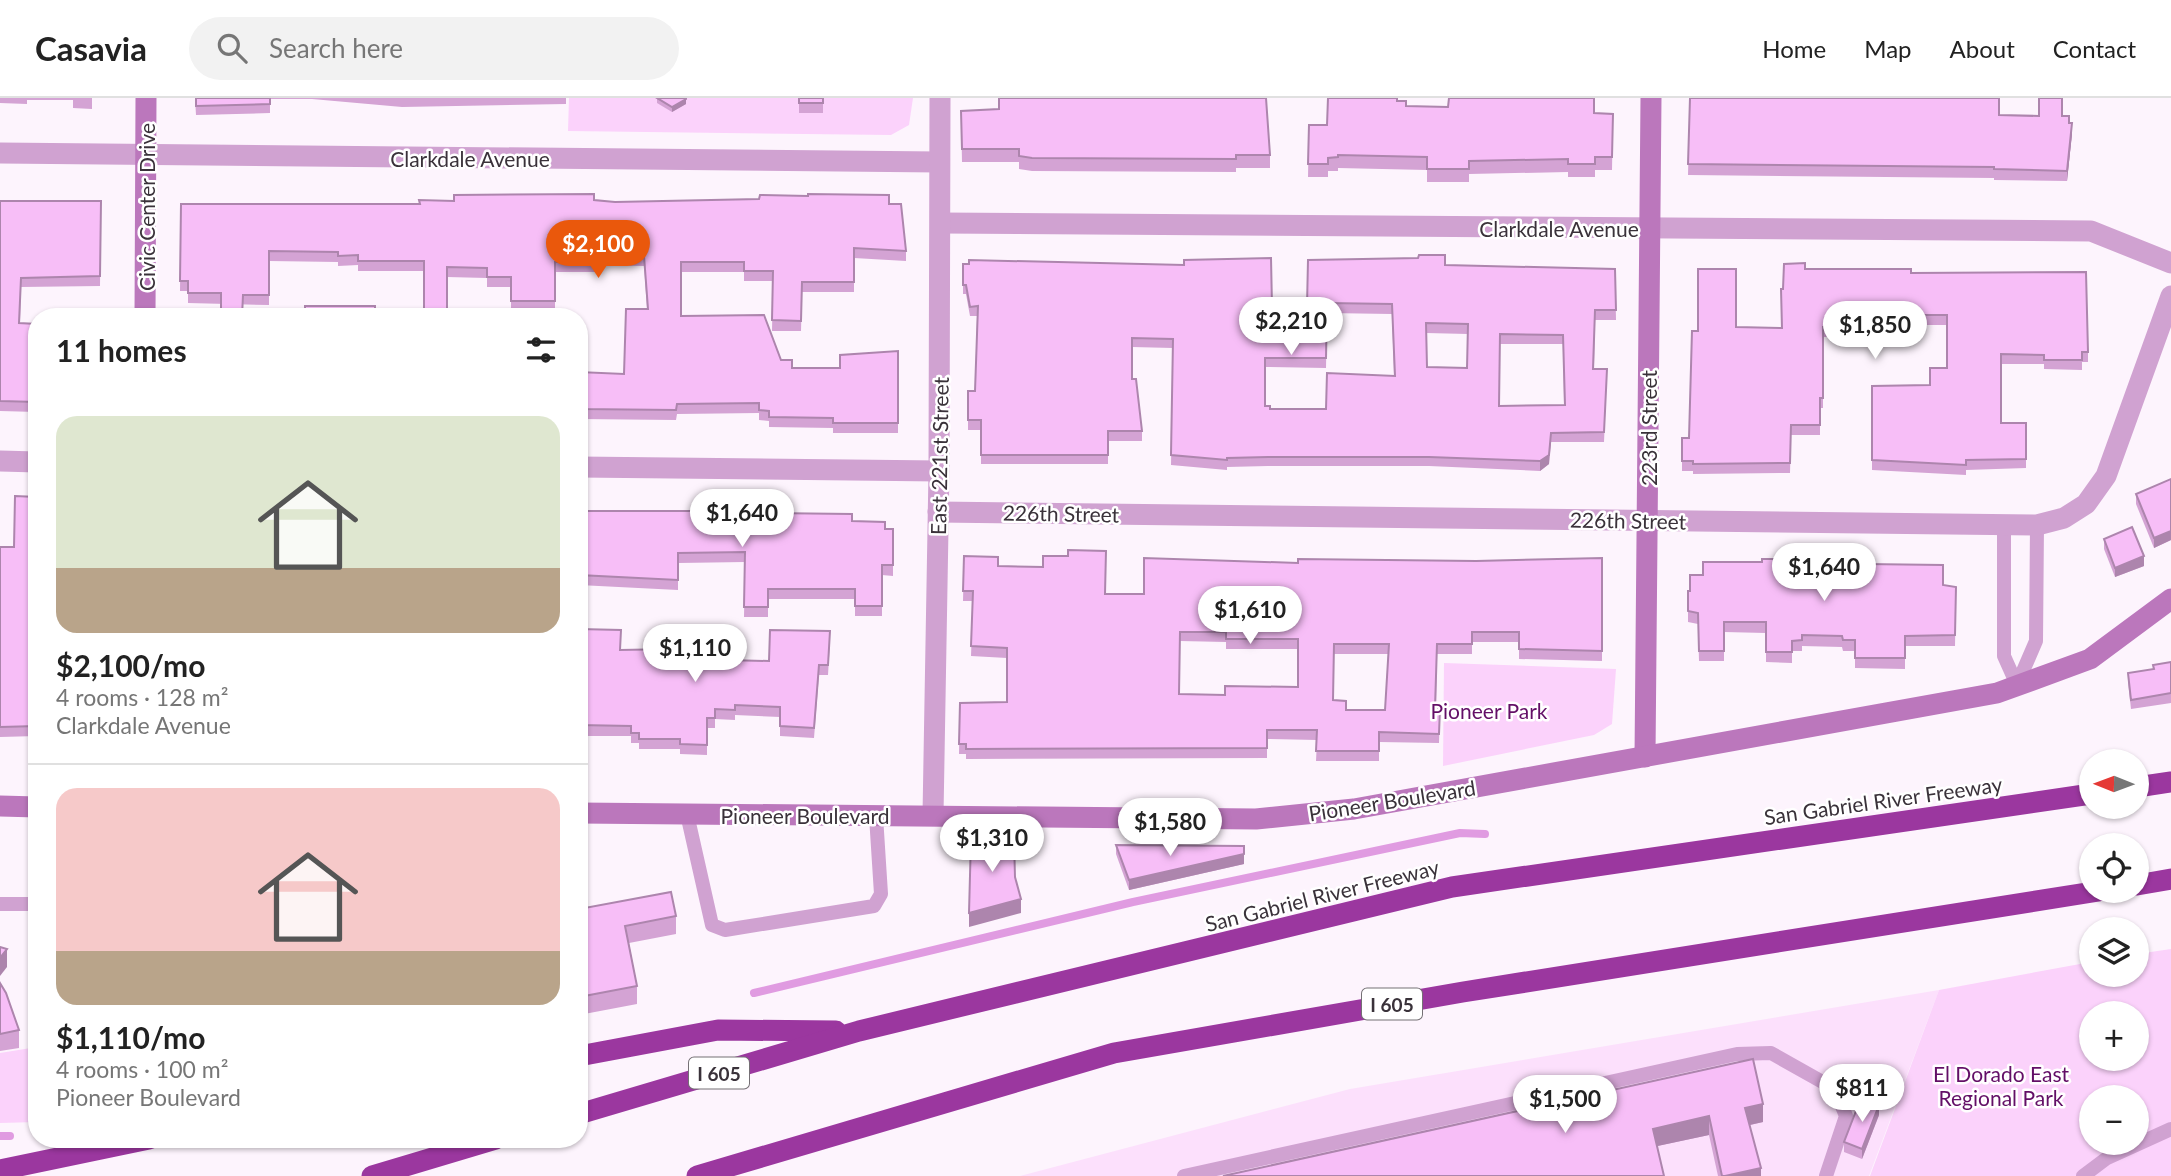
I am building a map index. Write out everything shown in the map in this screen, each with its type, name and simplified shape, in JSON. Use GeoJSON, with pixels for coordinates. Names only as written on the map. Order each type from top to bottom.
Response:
{"type":"FeatureCollection","features":[{"type":"Feature","properties":{"kind":"highway"},"geometry":{"type":"LineString","coordinates":[[2149,785],[2171,782]]}},
{"type":"Feature","properties":{"kind":"highway","name":"San Gabriel River Freeway"},"geometry":{"type":"LineString","coordinates":[[588,1111],[859,1031],[1452,887],[2079,796]]}},
{"type":"Feature","properties":{"kind":"highway"},"geometry":{"type":"LineString","coordinates":[[2149,883],[2171,879]]}},
{"type":"Feature","properties":{"kind":"highway","name":"I 605"},"geometry":{"type":"LineString","coordinates":[[697,1176],[1114,1053],[1463,992],[2079,894]]}},
{"type":"Feature","properties":{"kind":"highway"},"geometry":{"type":"LineString","coordinates":[[588,1054],[718,1030],[859,1031]]}},
{"type":"Feature","properties":{"kind":"highway"},"geometry":{"type":"LineString","coordinates":[[0,1170],[106,1148]]}},
{"type":"Feature","properties":{"kind":"highway"},"geometry":{"type":"LineString","coordinates":[[372,1176],[466,1148]]}},
{"type":"Feature","properties":{"kind":"street","name":"Civic Center Drive"},"geometry":{"type":"LineString","coordinates":[[145,308],[146,98]]}},
{"type":"Feature","properties":{"kind":"street","name":"East 221st Street"},"geometry":{"type":"LineString","coordinates":[[933,815],[939,512],[940,98]]}},
{"type":"Feature","properties":{"kind":"street","name":"223rd Street"},"geometry":{"type":"LineString","coordinates":[[1646,757],[1651,98]]}},
{"type":"Feature","properties":{"kind":"street","name":"Clarkdale Avenue"},"geometry":{"type":"LineString","coordinates":[[0,153],[940,162]]}},
{"type":"Feature","properties":{"kind":"street","name":"Clarkdale Avenue"},"geometry":{"type":"LineString","coordinates":[[941,223],[2091,231],[2171,263]]}},
{"type":"Feature","properties":{"kind":"street","name":"226th Street"},"geometry":{"type":"LineString","coordinates":[[939,512],[2037,525],[2064,518],[2086,505],[2106,476],[2171,296]]}},
{"type":"Feature","properties":{"kind":"street"},"geometry":{"type":"LineString","coordinates":[[0,461],[28,462]]}},
{"type":"Feature","properties":{"kind":"street"},"geometry":{"type":"LineString","coordinates":[[588,467],[939,471]]}},
{"type":"Feature","properties":{"kind":"street","name":"Pioneer Boulevard"},"geometry":{"type":"LineString","coordinates":[[588,813],[1285,817],[1354,809],[1997,693],[2090,659],[2171,599]]}},
{"type":"Feature","properties":{"kind":"street"},"geometry":{"type":"LineString","coordinates":[[0,806],[28,807]]}},
{"type":"Feature","properties":{"kind":"lane"},"geometry":{"type":"LineString","coordinates":[[2004,524],[2004,656],[2017,685]]}},
{"type":"Feature","properties":{"kind":"lane"},"geometry":{"type":"LineString","coordinates":[[2017,685],[2036,641],[2037,525]]}},
{"type":"Feature","properties":{"kind":"lane"},"geometry":{"type":"LineString","coordinates":[[687,814],[712,925],[725,930],[874,906],[881,894],[876,816]]}},
{"type":"Feature","properties":{"kind":"lane"},"geometry":{"type":"LineString","coordinates":[[0,904],[28,904]]}},
{"type":"Feature","properties":{"kind":"lane"},"geometry":{"type":"LineString","coordinates":[[1185,1176],[1737,1054],[1771,1053],[1835,1089],[1846,1116],[1826,1176]]}},
{"type":"Feature","properties":{"kind":"lane"},"geometry":{"type":"LineString","coordinates":[[2083,1176],[2106,1158],[2171,1129]]}},
{"type":"Feature","properties":{"kind":"shaded area"},"geometry":{"type":"Polygon","coordinates":[[[1939,990],[1869,1176],[1020,1176],[1350,1089],[1939,990]]]}},
{"type":"Feature","properties":{"kind":"green space"},"geometry":{"type":"Polygon","coordinates":[[[569,98],[913,98],[909,125],[891,135],[568,131],[569,98]]]}},
{"type":"Feature","properties":{"kind":"green space","name":"Pioneer Park"},"geometry":{"type":"Polygon","coordinates":[[[1444,663],[1616,669],[1612,724],[1594,735],[1443,766],[1444,663]]]}},
{"type":"Feature","properties":{"kind":"green space","name":"El Dorado East Regional Park"},"geometry":{"type":"Polygon","coordinates":[[[2171,949],[2171,1176],[1870,1176],[1939,990],[2079,964],[2079,987],[2149,987],[2149,952],[2171,949]]]}},
{"type":"Feature","properties":{"kind":"green space"},"geometry":{"type":"Polygon","coordinates":[[[28,1048],[28,1122],[0,1123],[0,1053],[28,1048]]]}},
{"type":"Feature","properties":{"kind":"building"},"geometry":{"type":"Polygon","coordinates":[[[196,98],[270,98],[270,104],[196,106],[196,98]]]}},
{"type":"Feature","properties":{"kind":"building"},"geometry":{"type":"Polygon","coordinates":[[[657,98],[686,98],[686,99],[672,107],[657,98]]]}},
{"type":"Feature","properties":{"kind":"building"},"geometry":{"type":"Polygon","coordinates":[[[799,98],[823,98],[823,103],[799,103],[799,98]]]}},
{"type":"Feature","properties":{"kind":"building"},"geometry":{"type":"Polygon","coordinates":[[[999,98],[1266,98],[1270,155],[1236,155],[1236,159],[1032,158],[1019,156],[1019,149],[962,149],[961,111],[999,109],[999,98]]]}},
{"type":"Feature","properties":{"kind":"building"},"geometry":{"type":"Polygon","coordinates":[[[1328,98],[1397,98],[1397,101],[1406,101],[1406,106],[1448,107],[1449,98],[1594,98],[1594,113],[1613,114],[1612,157],[1595,157],[1595,164],[1568,164],[1568,159],[1469,161],[1469,169],[1427,169],[1427,157],[1338,155],[1328,158],[1328,164],[1308,164],[1309,125],[1327,125],[1328,98]]]}},
{"type":"Feature","properties":{"kind":"building"},"geometry":{"type":"Polygon","coordinates":[[[1690,98],[1999,98],[1999,115],[2039,116],[2039,98],[2062,98],[2062,116],[2069,116],[2069,123],[2072,123],[2067,171],[1994,167],[1688,164],[1690,98]]]}},
{"type":"Feature","properties":{"kind":"building"},"geometry":{"type":"Polygon","coordinates":[[[594,194],[594,200],[615,202],[759,199],[760,195],[889,195],[889,204],[901,204],[906,251],[854,248],[854,282],[802,282],[801,321],[772,320],[773,271],[744,271],[744,262],[681,262],[681,316],[764,315],[781,360],[792,360],[792,368],[840,368],[840,355],[898,351],[898,423],[833,423],[833,418],[769,417],[769,411],[759,410],[759,403],[677,404],[676,410],[588,409],[588,372],[624,374],[626,309],[648,309],[644,256],[596,255],[596,262],[555,262],[555,301],[511,301],[511,277],[487,277],[487,268],[447,267],[447,308],[424,308],[424,261],[358,261],[358,255],[338,256],[338,252],[269,251],[269,295],[243,295],[242,308],[221,308],[221,293],[188,293],[188,281],[180,281],[181,204],[420,204],[419,200],[454,201],[454,195],[594,194]]]}},
{"type":"Feature","properties":{"kind":"building"},"geometry":{"type":"Polygon","coordinates":[[[0,201],[101,201],[100,276],[21,278],[19,323],[28,324],[28,402],[0,401],[0,201]]]}},
{"type":"Feature","properties":{"kind":"building"},"geometry":{"type":"Polygon","coordinates":[[[1419,255],[1445,255],[1445,265],[1615,269],[1616,310],[1595,310],[1593,369],[1607,369],[1604,432],[1551,433],[1549,455],[1540,461],[1429,457],[1268,457],[1227,460],[1171,455],[1173,339],[1132,338],[1132,379],[1136,379],[1142,431],[1108,431],[1108,455],[981,455],[981,420],[968,420],[968,391],[975,391],[978,306],[970,307],[966,285],[963,285],[963,264],[969,264],[969,260],[1184,265],[1184,260],[1271,258],[1272,306],[1307,306],[1308,260],[1418,258],[1419,255]],[[1327,303],[1326,358],[1265,358],[1265,406],[1270,406],[1270,409],[1326,409],[1327,373],[1395,376],[1392,304],[1327,303]],[[1426,323],[1427,367],[1467,368],[1468,324],[1426,323]],[[1500,334],[1499,406],[1565,405],[1563,335],[1500,334]]]}},
{"type":"Feature","properties":{"kind":"building"},"geometry":{"type":"Polygon","coordinates":[[[1805,263],[1805,269],[1911,269],[1911,273],[2086,272],[2088,352],[2082,352],[2082,360],[2044,360],[2044,355],[2001,354],[2001,423],[2026,423],[2026,459],[1966,460],[1966,465],[1872,460],[1872,386],[1930,385],[1930,368],[1947,368],[1947,315],[1903,315],[1898,318],[1898,322],[1878,322],[1878,327],[1823,327],[1823,398],[1820,398],[1820,425],[1791,425],[1790,463],[1693,464],[1693,461],[1682,461],[1682,438],[1689,438],[1692,331],[1698,331],[1698,269],[1736,269],[1736,327],[1782,328],[1781,289],[1784,264],[1805,263]]]}},
{"type":"Feature","properties":{"kind":"building"},"geometry":{"type":"Polygon","coordinates":[[[305,306],[375,308],[305,308],[305,306]]]}},
{"type":"Feature","properties":{"kind":"building"},"geometry":{"type":"Polygon","coordinates":[[[2171,479],[2171,531],[2154,538],[2136,494],[2171,479]]]}},
{"type":"Feature","properties":{"kind":"building"},"geometry":{"type":"Polygon","coordinates":[[[15,496],[28,497],[28,726],[0,727],[0,547],[14,547],[15,496]]]}},
{"type":"Feature","properties":{"kind":"building"},"geometry":{"type":"Polygon","coordinates":[[[698,507],[723,507],[723,512],[729,512],[729,520],[769,520],[769,513],[852,514],[852,521],[885,522],[885,529],[893,529],[893,565],[882,565],[882,606],[855,606],[855,589],[768,589],[768,607],[744,607],[745,552],[678,553],[678,580],[588,575],[588,511],[698,511],[698,507]]]}},
{"type":"Feature","properties":{"kind":"building"},"geometry":{"type":"Polygon","coordinates":[[[2132,527],[2144,556],[2115,568],[2104,539],[2132,527]]]}},
{"type":"Feature","properties":{"kind":"building"},"geometry":{"type":"Polygon","coordinates":[[[1068,550],[1106,551],[1105,594],[1144,594],[1144,558],[1298,563],[1298,559],[1476,561],[1602,558],[1602,651],[1519,649],[1519,632],[1472,632],[1472,644],[1437,644],[1435,708],[1440,708],[1439,734],[1379,732],[1379,751],[1316,751],[1317,730],[1267,730],[1267,748],[966,749],[966,744],[959,744],[960,703],[1007,702],[1007,648],[971,646],[973,591],[963,591],[964,556],[998,557],[998,566],[1043,567],[1043,556],[1068,556],[1068,550]],[[1180,632],[1179,694],[1225,695],[1225,686],[1298,687],[1298,639],[1226,639],[1226,632],[1180,632]],[[1334,644],[1333,700],[1346,701],[1346,710],[1385,710],[1389,644],[1334,644]]]}},
{"type":"Feature","properties":{"kind":"building"},"geometry":{"type":"Polygon","coordinates":[[[1762,559],[1786,559],[1786,563],[1943,565],[1943,585],[1956,587],[1955,635],[1905,636],[1905,658],[1855,658],[1855,640],[1843,640],[1842,636],[1802,635],[1802,640],[1792,641],[1792,652],[1766,652],[1766,622],[1724,622],[1724,651],[1699,651],[1698,613],[1688,611],[1690,575],[1703,575],[1703,562],[1762,562],[1762,559]]]}},
{"type":"Feature","properties":{"kind":"building"},"geometry":{"type":"Polygon","coordinates":[[[588,629],[621,630],[620,650],[726,648],[727,660],[769,661],[770,630],[830,631],[828,665],[819,665],[814,728],[780,726],[780,707],[735,705],[735,710],[715,709],[715,718],[707,718],[707,745],[680,744],[680,739],[639,739],[639,733],[631,733],[631,726],[588,725],[588,629]]]}},
{"type":"Feature","properties":{"kind":"building"},"geometry":{"type":"Polygon","coordinates":[[[2171,662],[2171,693],[2131,700],[2128,673],[2154,669],[2153,665],[2171,662]]]}},
{"type":"Feature","properties":{"kind":"building"},"geometry":{"type":"Polygon","coordinates":[[[971,838],[1014,839],[1015,877],[1021,899],[969,913],[971,838]]]}},
{"type":"Feature","properties":{"kind":"building"},"geometry":{"type":"Polygon","coordinates":[[[1116,845],[1244,846],[1244,854],[1129,880],[1116,845]]]}},
{"type":"Feature","properties":{"kind":"building"},"geometry":{"type":"Polygon","coordinates":[[[671,892],[676,916],[625,926],[637,986],[588,995],[588,907],[671,892]]]}},
{"type":"Feature","properties":{"kind":"building"},"geometry":{"type":"Polygon","coordinates":[[[0,947],[7,949],[0,958],[0,947]]]}},
{"type":"Feature","properties":{"kind":"building"},"geometry":{"type":"Polygon","coordinates":[[[0,983],[19,1030],[0,1034],[0,983]]]}},
{"type":"Feature","properties":{"kind":"building"},"geometry":{"type":"Polygon","coordinates":[[[1753,1059],[1763,1104],[1745,1108],[1761,1168],[1725,1176],[1722,1176],[1709,1116],[1653,1129],[1664,1176],[1223,1176],[1753,1059]]]}},
{"type":"Feature","properties":{"kind":"building"},"geometry":{"type":"Polygon","coordinates":[[[1861,1098],[1879,1105],[1862,1149],[1844,1142],[1861,1098]]]}},
{"type":"Feature","properties":{"kind":"waterway"},"geometry":{"type":"LineString","coordinates":[[754,993],[1133,902],[1460,833],[1485,834]]}},
{"type":"Feature","properties":{"kind":"waterway"},"geometry":{"type":"LineString","coordinates":[[0,1136],[10,1136]]}}]}
